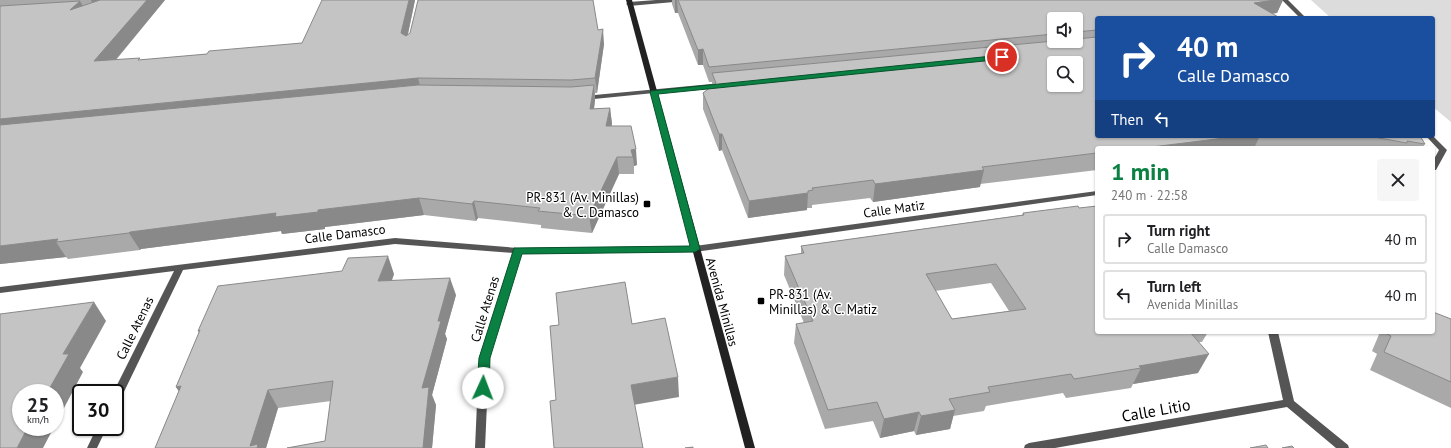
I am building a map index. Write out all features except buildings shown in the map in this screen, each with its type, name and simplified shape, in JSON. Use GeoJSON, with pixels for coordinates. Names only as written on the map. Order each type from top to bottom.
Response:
{"type":"FeatureCollection","features":[{"type":"Feature","properties":{"kind":"street"},"geometry":{"type":"LineString","coordinates":[[629,2],[674,0]]}},
{"type":"Feature","properties":{"kind":"street"},"geometry":{"type":"LineString","coordinates":[[1285,0],[1302,16]]}},
{"type":"Feature","properties":{"kind":"street","name":"Avenida Minillas"},"geometry":{"type":"LineString","coordinates":[[629,2],[750,448]]}},
{"type":"Feature","properties":{"kind":"street"},"geometry":{"type":"LineString","coordinates":[[580,99],[733,84]]}},
{"type":"Feature","properties":{"kind":"street"},"geometry":{"type":"LineString","coordinates":[[1431,138],[1443,150],[1435,164]]}},
{"type":"Feature","properties":{"kind":"street","name":"Calle Matiz"},"geometry":{"type":"LineString","coordinates":[[695,249],[1095,193]]}},
{"type":"Feature","properties":{"kind":"street","name":"Calle Damasco"},"geometry":{"type":"LineString","coordinates":[[0,290],[395,241],[518,251],[695,249]]}},
{"type":"Feature","properties":{"kind":"street","name":"Calle Atenas"},"geometry":{"type":"LineString","coordinates":[[480,448],[484,358],[518,251]]}},
{"type":"Feature","properties":{"kind":"street","name":"Calle Atenas"},"geometry":{"type":"LineString","coordinates":[[123,384],[180,267]]}},
{"type":"Feature","properties":{"kind":"street"},"geometry":{"type":"LineString","coordinates":[[1273,334],[1289,403],[1344,448]]}},
{"type":"Feature","properties":{"kind":"street","name":"Calle Litio"},"geometry":{"type":"LineString","coordinates":[[1029,448],[1289,403]]}},
{"type":"Feature","properties":{"kind":"street"},"geometry":{"type":"LineString","coordinates":[[92,448],[98,436]]}},
{"type":"Feature","properties":{"kind":"shaded area"},"geometry":{"type":"Polygon","coordinates":[[[1311,0],[1451,0],[1451,122],[1435,109],[1435,16],[1329,16],[1311,0]]]}},
{"type":"Feature","properties":{"kind":"place","name":"PR-831 (Av. Minillas) & C. Damasco"},"geometry":{"type":"Point","coordinates":[647,204]}},
{"type":"Feature","properties":{"kind":"place","name":"PR-831 (Av. Minillas) & C. Matiz"},"geometry":{"type":"Point","coordinates":[761,301]}},
{"type":"Feature","properties":{"kind":"route"},"geometry":{"type":"LineString","coordinates":[[483,388],[484,358],[518,251],[695,249],[653,92],[1002,57]]}}]}
